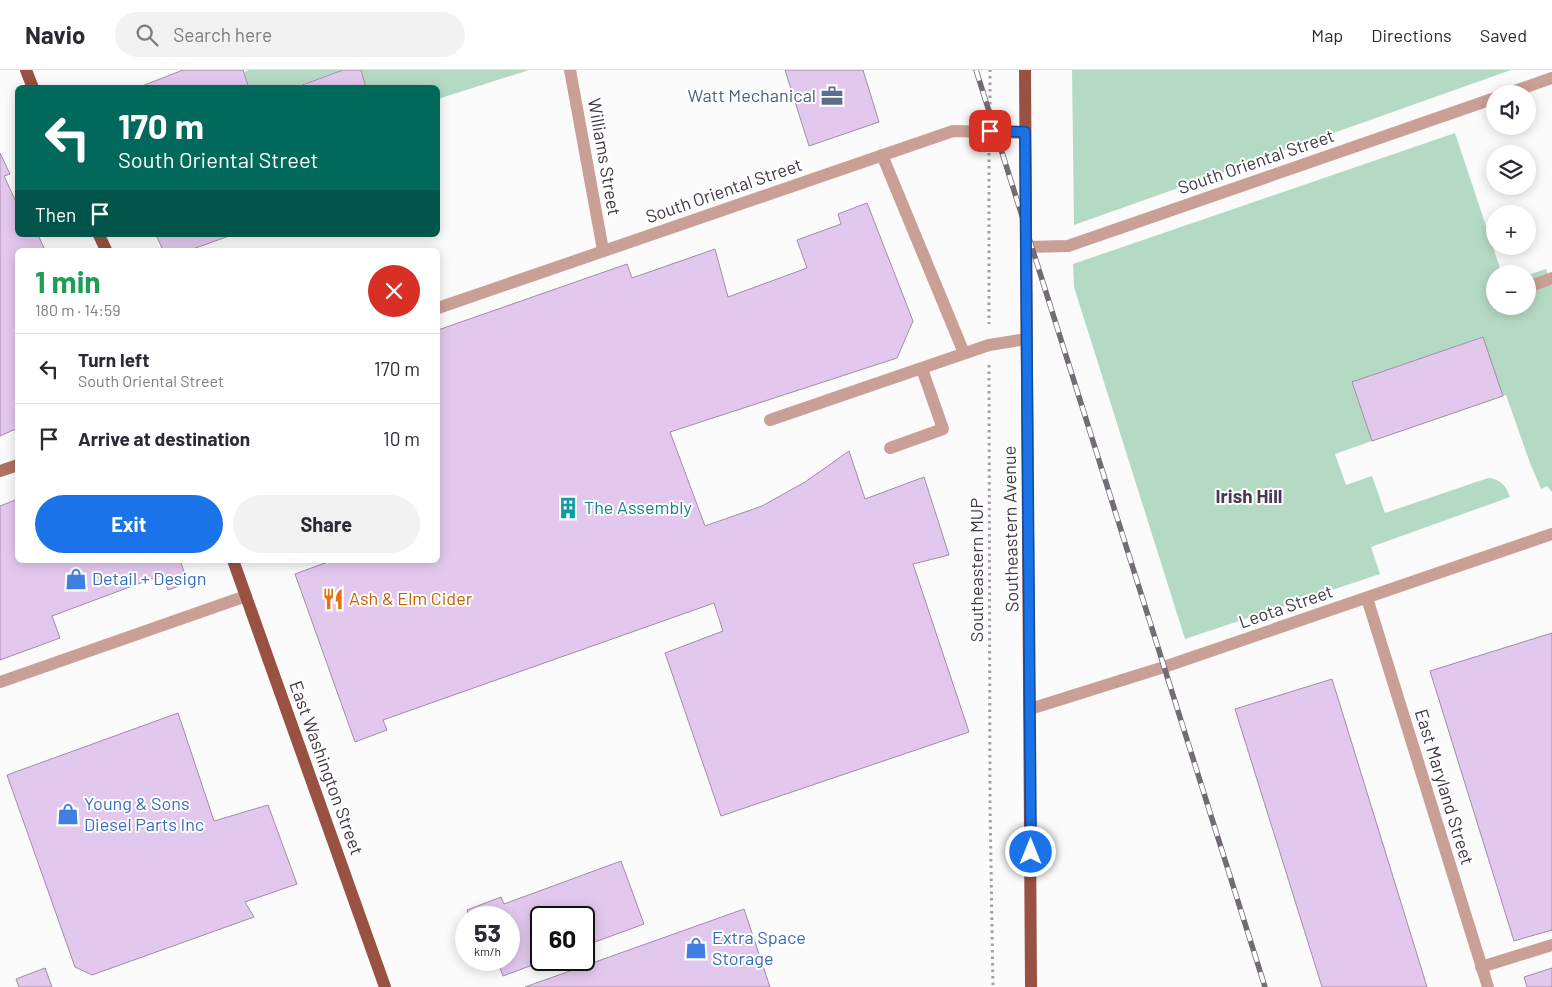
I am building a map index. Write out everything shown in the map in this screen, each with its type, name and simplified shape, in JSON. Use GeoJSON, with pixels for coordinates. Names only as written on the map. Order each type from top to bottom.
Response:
{"type":"FeatureCollection","features":[{"type":"Feature","properties":{"kind":"main road"},"geometry":{"type":"LineString","coordinates":[[26,70],[33,85]]}},
{"type":"Feature","properties":{"kind":"main road","name":"Southeastern Avenue"},"geometry":{"type":"LineString","coordinates":[[1025,70],[1031,987]]}},
{"type":"Feature","properties":{"kind":"main road","name":"East Washington Street"},"geometry":{"type":"LineString","coordinates":[[234,563],[385,987]]}},
{"type":"Feature","properties":{"kind":"street","name":"Williams Street"},"geometry":{"type":"LineString","coordinates":[[570,70],[603,250]]}},
{"type":"Feature","properties":{"kind":"street"},"geometry":{"type":"LineString","coordinates":[[1532,85],[1552,78]]}},
{"type":"Feature","properties":{"kind":"street","name":"South Oriental Street"},"geometry":{"type":"LineString","coordinates":[[1026,247],[1068,246],[1486,101]]}},
{"type":"Feature","properties":{"kind":"street","name":"South Oriental Street"},"geometry":{"type":"LineString","coordinates":[[440,307],[953,131],[1025,132]]}},
{"type":"Feature","properties":{"kind":"street"},"geometry":{"type":"LineString","coordinates":[[882,155],[964,354]]}},
{"type":"Feature","properties":{"kind":"street"},"geometry":{"type":"LineString","coordinates":[[1536,284],[1552,278]]}},
{"type":"Feature","properties":{"kind":"street"},"geometry":{"type":"LineString","coordinates":[[770,420],[989,345],[1026,339]]}},
{"type":"Feature","properties":{"kind":"street"},"geometry":{"type":"LineString","coordinates":[[890,448],[943,429],[922,369]]}},
{"type":"Feature","properties":{"kind":"street"},"geometry":{"type":"LineString","coordinates":[[0,471],[15,466]]}},
{"type":"Feature","properties":{"kind":"street","name":"Leota Street"},"geometry":{"type":"LineString","coordinates":[[1030,709],[1164,667],[1552,534]]}},
{"type":"Feature","properties":{"kind":"street"},"geometry":{"type":"LineString","coordinates":[[0,682],[246,596]]}},
{"type":"Feature","properties":{"kind":"street","name":"East Maryland Street"},"geometry":{"type":"LineString","coordinates":[[1367,598],[1488,987]]}},
{"type":"Feature","properties":{"kind":"street"},"geometry":{"type":"LineString","coordinates":[[1482,967],[1552,945]]}},
{"type":"Feature","properties":{"kind":"path"},"geometry":{"type":"LineString","coordinates":[[990,70],[991,95]]}},
{"type":"Feature","properties":{"kind":"path","name":"Southeastern MUP"},"geometry":{"type":"LineString","coordinates":[[990,131],[990,806],[994,987]]}},
{"type":"Feature","properties":{"kind":"green space"},"geometry":{"type":"Polygon","coordinates":[[[249,70],[343,70],[300,85],[248,85],[244,72],[249,70]]]}},
{"type":"Feature","properties":{"kind":"green space"},"geometry":{"type":"Polygon","coordinates":[[[361,70],[529,70],[440,98],[440,85],[365,85],[361,70]]]}},
{"type":"Feature","properties":{"kind":"green space"},"geometry":{"type":"Polygon","coordinates":[[[1072,70],[1511,70],[1074,225],[1072,70]]]}},
{"type":"Feature","properties":{"kind":"green space"},"geometry":{"type":"Polygon","coordinates":[[[1455,133],[1486,226],[1486,255],[1496,255],[1499,265],[1486,265],[1486,315],[1536,315],[1536,272],[1546,269],[1552,286],[1552,492],[1547,486],[1541,489],[1506,395],[1503,396],[1482,337],[1352,382],[1372,441],[1335,454],[1346,485],[1372,476],[1385,513],[1488,478],[1502,483],[1510,497],[1371,547],[1380,574],[1185,639],[1074,287],[1073,264],[1455,133]]]}},
{"type":"Feature","properties":{"kind":"building"},"geometry":{"type":"Polygon","coordinates":[[[183,70],[243,70],[248,85],[145,85],[183,70]]]}},
{"type":"Feature","properties":{"kind":"building"},"geometry":{"type":"Polygon","coordinates":[[[343,70],[361,70],[365,85],[302,85],[343,70]]]}},
{"type":"Feature","properties":{"kind":"building","name":"Watt Mechanical"},"geometry":{"type":"Polygon","coordinates":[[[785,70],[863,70],[879,122],[809,146],[785,70]]]}},
{"type":"Feature","properties":{"kind":"building"},"geometry":{"type":"Polygon","coordinates":[[[0,153],[10,174],[4,176],[15,200],[15,237],[39,237],[44,248],[15,248],[15,429],[0,436],[0,153]]]}},
{"type":"Feature","properties":{"kind":"building","name":"The Assembly"},"geometry":{"type":"Polygon","coordinates":[[[867,203],[913,321],[897,358],[670,432],[705,526],[762,506],[805,482],[849,451],[865,499],[924,477],[949,555],[913,564],[969,732],[721,816],[665,653],[723,631],[714,603],[383,720],[387,730],[355,742],[295,574],[325,563],[440,563],[440,329],[627,264],[632,278],[715,249],[728,297],[807,268],[797,240],[841,224],[838,214],[867,203]]]}},
{"type":"Feature","properties":{"kind":"building"},"geometry":{"type":"Polygon","coordinates":[[[157,237],[226,237],[196,248],[162,248],[157,237]]]}},
{"type":"Feature","properties":{"kind":"building"},"geometry":{"type":"Polygon","coordinates":[[[1483,337],[1503,396],[1372,441],[1352,382],[1483,337]]]}},
{"type":"Feature","properties":{"kind":"building","name":"Detail + Design"},"geometry":{"type":"Polygon","coordinates":[[[15,500],[15,563],[181,563],[188,583],[168,590],[162,575],[52,616],[60,638],[0,660],[0,506],[15,500]]]}},
{"type":"Feature","properties":{"kind":"building"},"geometry":{"type":"Polygon","coordinates":[[[1552,633],[1552,930],[1514,941],[1430,671],[1552,633]]]}},
{"type":"Feature","properties":{"kind":"building"},"geometry":{"type":"Polygon","coordinates":[[[1332,679],[1427,987],[1322,987],[1235,709],[1332,679]]]}},
{"type":"Feature","properties":{"kind":"building"},"geometry":{"type":"Polygon","coordinates":[[[178,713],[214,821],[268,805],[297,884],[245,902],[254,917],[92,975],[75,967],[7,775],[178,713]]]}},
{"type":"Feature","properties":{"kind":"building"},"geometry":{"type":"Polygon","coordinates":[[[621,861],[644,924],[595,942],[595,906],[530,906],[530,966],[520,970],[520,906],[477,906],[501,897],[504,904],[621,861]]]}},
{"type":"Feature","properties":{"kind":"building","name":"Extra Space Storage"},"geometry":{"type":"Polygon","coordinates":[[[744,909],[770,987],[525,987],[570,971],[595,971],[595,962],[744,909]]]}},
{"type":"Feature","properties":{"kind":"building"},"geometry":{"type":"Polygon","coordinates":[[[45,968],[52,987],[19,987],[16,979],[45,968]]]}},
{"type":"Feature","properties":{"kind":"building"},"geometry":{"type":"Polygon","coordinates":[[[1552,968],[1552,987],[1527,987],[1524,977],[1552,968]]]}},
{"type":"Feature","properties":{"kind":"building"},"geometry":{"type":"Polygon","coordinates":[[[501,971],[516,971],[503,976],[501,971]]]}},
{"type":"Feature","properties":{"kind":"railway"},"geometry":{"type":"LineString","coordinates":[[976,70],[1265,987]]}},
{"type":"Feature","properties":{"kind":"place","name":"Watt Mechanical"},"geometry":{"type":"Point","coordinates":[832,96]}},
{"type":"Feature","properties":{"kind":"place","name":"The Assembly"},"geometry":{"type":"Point","coordinates":[568,508]}},
{"type":"Feature","properties":{"kind":"place","name":"Detail + Design"},"geometry":{"type":"Point","coordinates":[76,579]}},
{"type":"Feature","properties":{"kind":"place","name":"Ash & Elm Cider"},"geometry":{"type":"Point","coordinates":[333,599]}},
{"type":"Feature","properties":{"kind":"place","name":"Young & Sons Diesel Parts Inc"},"geometry":{"type":"Point","coordinates":[68,814]}},
{"type":"Feature","properties":{"kind":"place","name":"Extra Space Storage"},"geometry":{"type":"Point","coordinates":[696,948]}},
{"type":"Feature","properties":{"kind":"district","name":"Irish Hill"},"geometry":{"type":"Point","coordinates":[1249,496]}},
{"type":"Feature","properties":{"kind":"route"},"geometry":{"type":"LineString","coordinates":[[990,131],[1025,132],[1031,852]]}}]}
